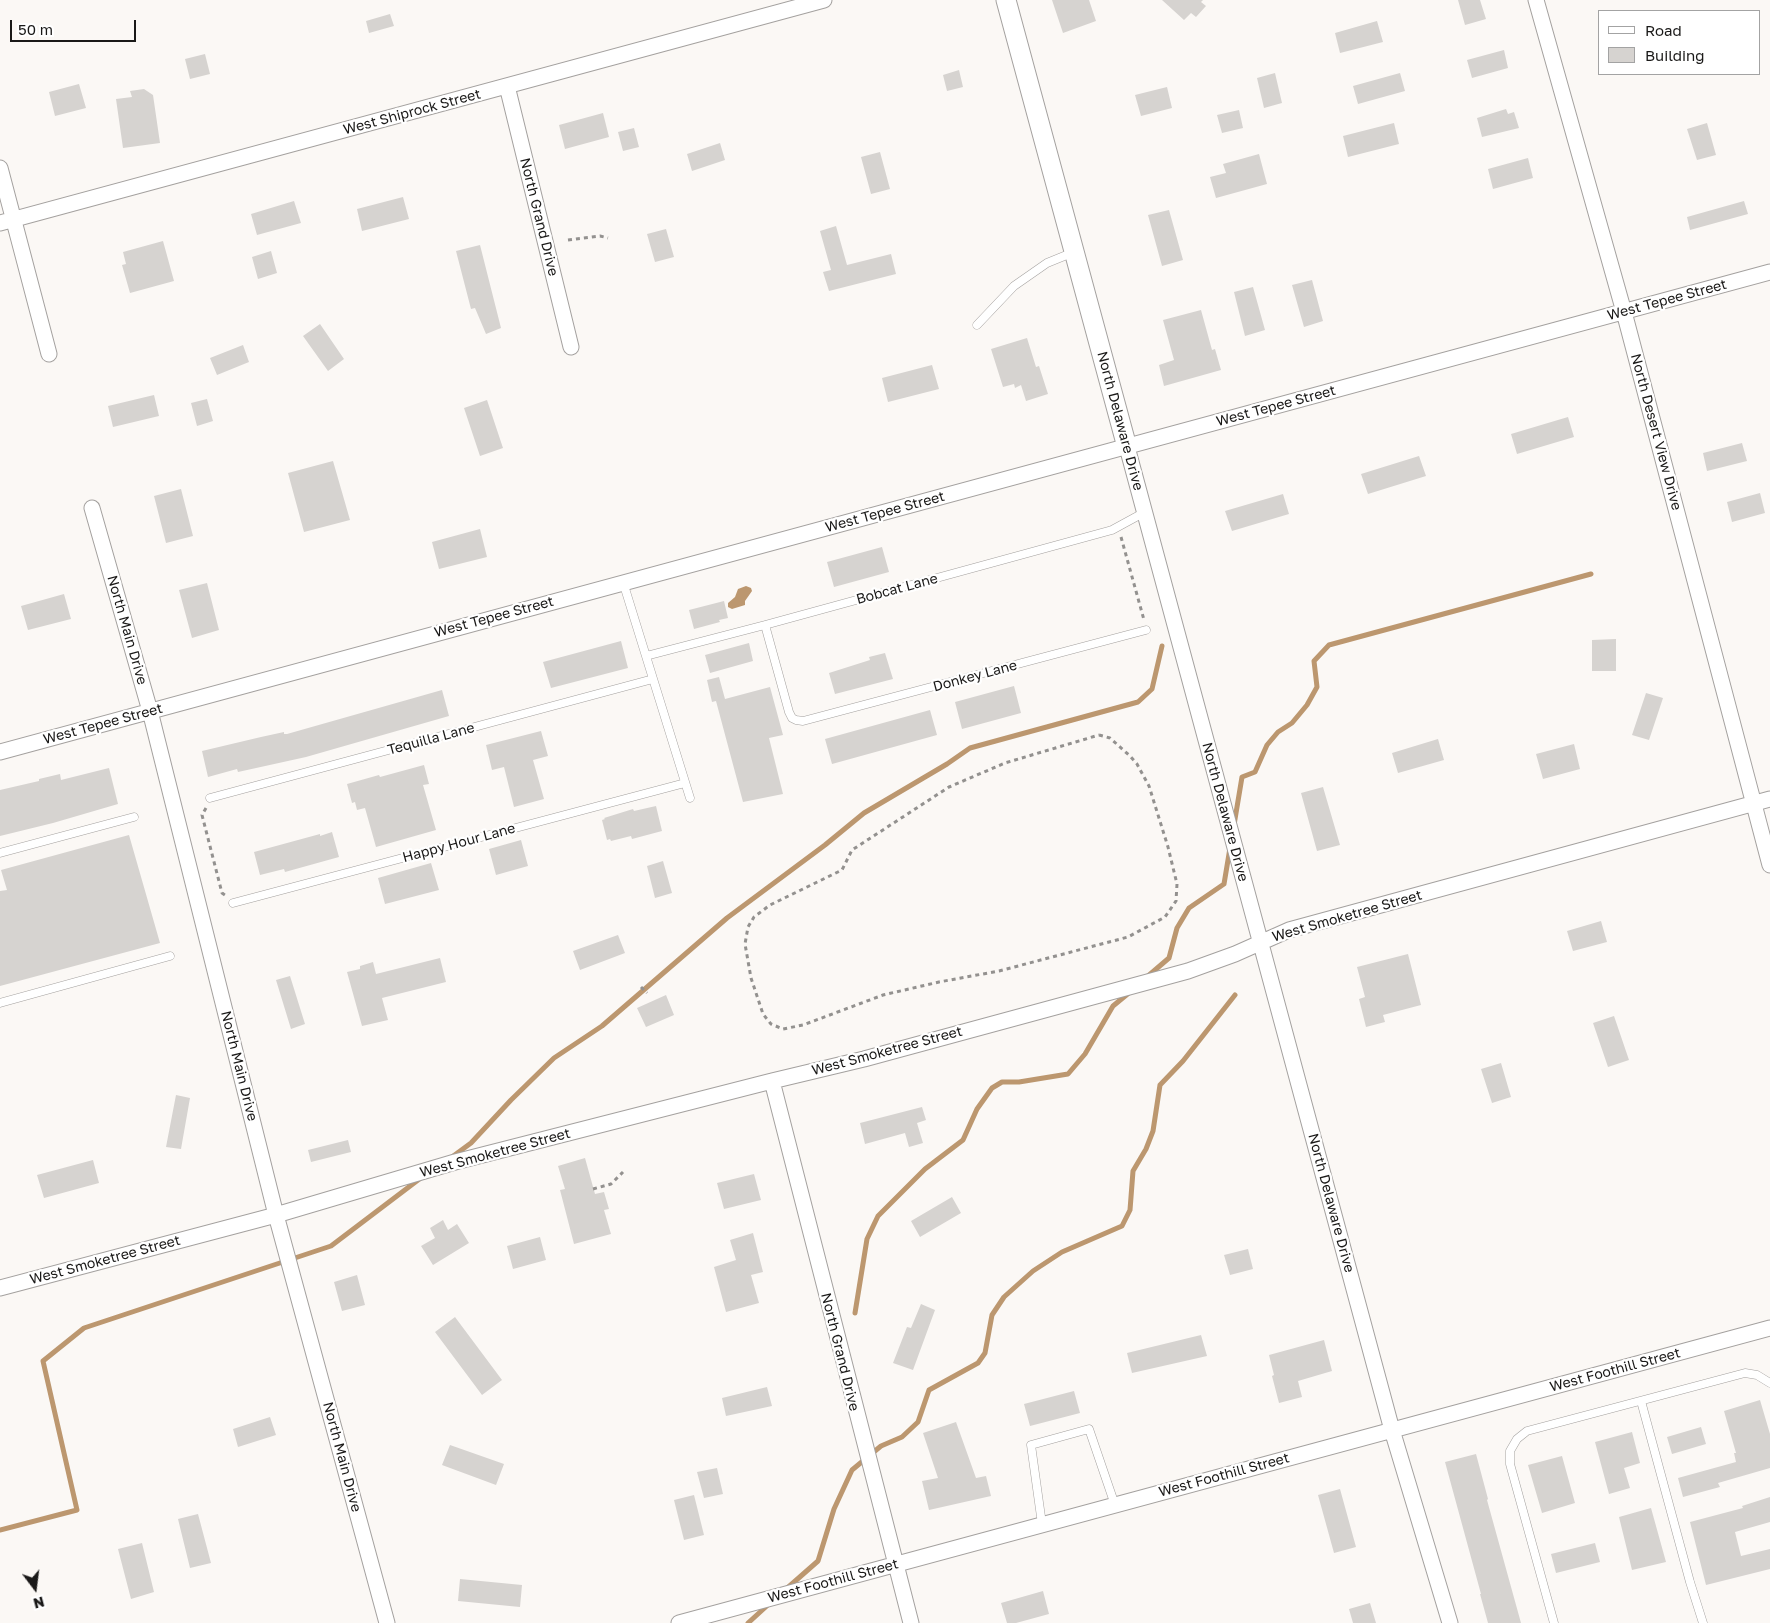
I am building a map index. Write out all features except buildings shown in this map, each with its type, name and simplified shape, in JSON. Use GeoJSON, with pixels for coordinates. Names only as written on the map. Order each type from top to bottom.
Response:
{"type":"FeatureCollection","features":[{"type":"Feature","properties":{"kind":"street","name":"West Shiprock Street"},"geometry":{"type":"LineString","coordinates":[[7,221],[824,0]]}},
{"type":"Feature","properties":{"kind":"street","name":"North Delaware Drive"},"geometry":{"type":"LineString","coordinates":[[1006,0],[1392,1430],[1450,1623]]}},
{"type":"Feature","properties":{"kind":"street","name":"North Desert View Drive"},"geometry":{"type":"LineString","coordinates":[[1536,0],[1624,312],[1770,865]]}},
{"type":"Feature","properties":{"kind":"street","name":"North Grand Drive"},"geometry":{"type":"LineString","coordinates":[[507,86],[571,347]]}},
{"type":"Feature","properties":{"kind":"street"},"geometry":{"type":"LineString","coordinates":[[0,168],[7,221],[49,354]]}},
{"type":"Feature","properties":{"kind":"street","name":"West Tepee Street"},"geometry":{"type":"LineString","coordinates":[[0,752],[1770,272]]}},
{"type":"Feature","properties":{"kind":"street","name":"North Main Drive"},"geometry":{"type":"LineString","coordinates":[[92,508],[150,711],[276,1215],[387,1623]]}},
{"type":"Feature","properties":{"kind":"street","name":"West Smoketree Street"},"geometry":{"type":"LineString","coordinates":[[0,1288],[276,1215],[455,1162],[873,1056],[1188,971],[1235,954],[1288,930],[1770,799]]}},
{"type":"Feature","properties":{"kind":"street","name":"North Grand Drive"},"geometry":{"type":"LineString","coordinates":[[772,1081],[910,1623]]}},
{"type":"Feature","properties":{"kind":"street","name":"West Foothill Street"},"geometry":{"type":"LineString","coordinates":[[679,1623],[1770,1328]]}},
{"type":"Feature","properties":{"kind":"lane"},"geometry":{"type":"LineString","coordinates":[[977,325],[1014,286],[1047,263],[1074,252]]}},
{"type":"Feature","properties":{"kind":"lane","name":"Bobcat Lane"},"geometry":{"type":"LineString","coordinates":[[646,656],[1112,530],[1144,512]]}},
{"type":"Feature","properties":{"kind":"lane"},"geometry":{"type":"LineString","coordinates":[[623,582],[690,798]]}},
{"type":"Feature","properties":{"kind":"lane","name":"Donkey Lane"},"geometry":{"type":"LineString","coordinates":[[765,625],[789,712],[792,718],[804,721],[1146,630]]}},
{"type":"Feature","properties":{"kind":"lane","name":"Tequilla Lane"},"geometry":{"type":"LineString","coordinates":[[210,798],[653,679]]}},
{"type":"Feature","properties":{"kind":"lane","name":"Happy Hour Lane"},"geometry":{"type":"LineString","coordinates":[[234,903],[685,783]]}},
{"type":"Feature","properties":{"kind":"lane"},"geometry":{"type":"LineString","coordinates":[[0,853],[134,817]]}},
{"type":"Feature","properties":{"kind":"lane"},"geometry":{"type":"LineString","coordinates":[[0,1003],[170,956]]}},
{"type":"Feature","properties":{"kind":"lane"},"geometry":{"type":"LineString","coordinates":[[1554,1623],[1510,1464],[1510,1451],[1517,1439],[1527,1431],[1745,1373],[1757,1375],[1770,1383]]}},
{"type":"Feature","properties":{"kind":"lane"},"geometry":{"type":"LineString","coordinates":[[1641,1401],[1703,1623]]}},
{"type":"Feature","properties":{"kind":"lane"},"geometry":{"type":"LineString","coordinates":[[1042,1524],[1031,1445],[1089,1429],[1114,1505]]}},
{"type":"Feature","properties":{"kind":"path"},"geometry":{"type":"LineString","coordinates":[[568,240],[600,236],[608,238]]}},
{"type":"Feature","properties":{"kind":"path"},"geometry":{"type":"LineString","coordinates":[[1119,527],[1146,630]]}},
{"type":"Feature","properties":{"kind":"path"},"geometry":{"type":"LineString","coordinates":[[1099,735],[1110,738],[1130,756],[1137,764],[1149,786],[1168,847],[1177,884],[1176,901],[1165,917],[1128,937],[999,970],[883,995],[803,1025],[783,1029],[771,1024],[763,1014],[751,978],[745,944],[748,927],[754,917],[770,905],[842,870],[852,850],[950,787],[1005,763],[1099,735]]}},
{"type":"Feature","properties":{"kind":"path"},"geometry":{"type":"LineString","coordinates":[[210,798],[202,815],[222,892],[234,903]]}},
{"type":"Feature","properties":{"kind":"path"},"geometry":{"type":"LineString","coordinates":[[641,986],[647,993]]}},
{"type":"Feature","properties":{"kind":"path"},"geometry":{"type":"LineString","coordinates":[[593,1189],[611,1184],[623,1172]]}},
{"type":"Feature","properties":{"kind":"shaded area"},"geometry":{"type":"Polygon","coordinates":[[[746,586],[751,588],[752,591],[745,601],[745,605],[732,609],[728,607],[728,603],[735,597],[738,589],[746,586]]]}},
{"type":"Feature","properties":{"kind":"waterway"},"geometry":{"type":"LineString","coordinates":[[1234,825],[1242,777],[1255,772],[1267,745],[1278,732],[1292,723],[1307,705],[1317,687],[1314,661],[1329,645],[1591,574]]}},
{"type":"Feature","properties":{"kind":"waterway"},"geometry":{"type":"LineString","coordinates":[[452,1157],[471,1143],[554,1058],[602,1026],[727,918],[825,845],[864,813],[947,764],[970,748],[1138,702],[1152,689],[1162,646]]}},
{"type":"Feature","properties":{"kind":"waterway"},"geometry":{"type":"LineString","coordinates":[[1148,976],[1169,958],[1177,928],[1189,908],[1224,884],[1230,848]]}},
{"type":"Feature","properties":{"kind":"waterway"},"geometry":{"type":"LineString","coordinates":[[855,1313],[867,1239],[878,1216],[925,1169],[963,1140],[977,1109],[992,1088],[1002,1082],[1019,1082],[1068,1074],[1085,1054],[1113,1006],[1130,992]]}},
{"type":"Feature","properties":{"kind":"waterway"},"geometry":{"type":"LineString","coordinates":[[785,1590],[818,1561],[834,1509],[852,1470],[881,1446],[902,1437],[918,1422],[929,1390],[978,1363],[985,1353],[992,1315],[1004,1297],[1033,1271],[1062,1252],[1122,1226],[1130,1210],[1133,1171],[1146,1149],[1153,1131],[1160,1085],[1183,1061],[1235,995]]}},
{"type":"Feature","properties":{"kind":"waterway"},"geometry":{"type":"LineString","coordinates":[[0,1530],[77,1510],[43,1361],[84,1328],[331,1246],[422,1177]]}},
{"type":"Feature","properties":{"kind":"waterway"},"geometry":{"type":"LineString","coordinates":[[748,1623],[770,1603]]}}]}
